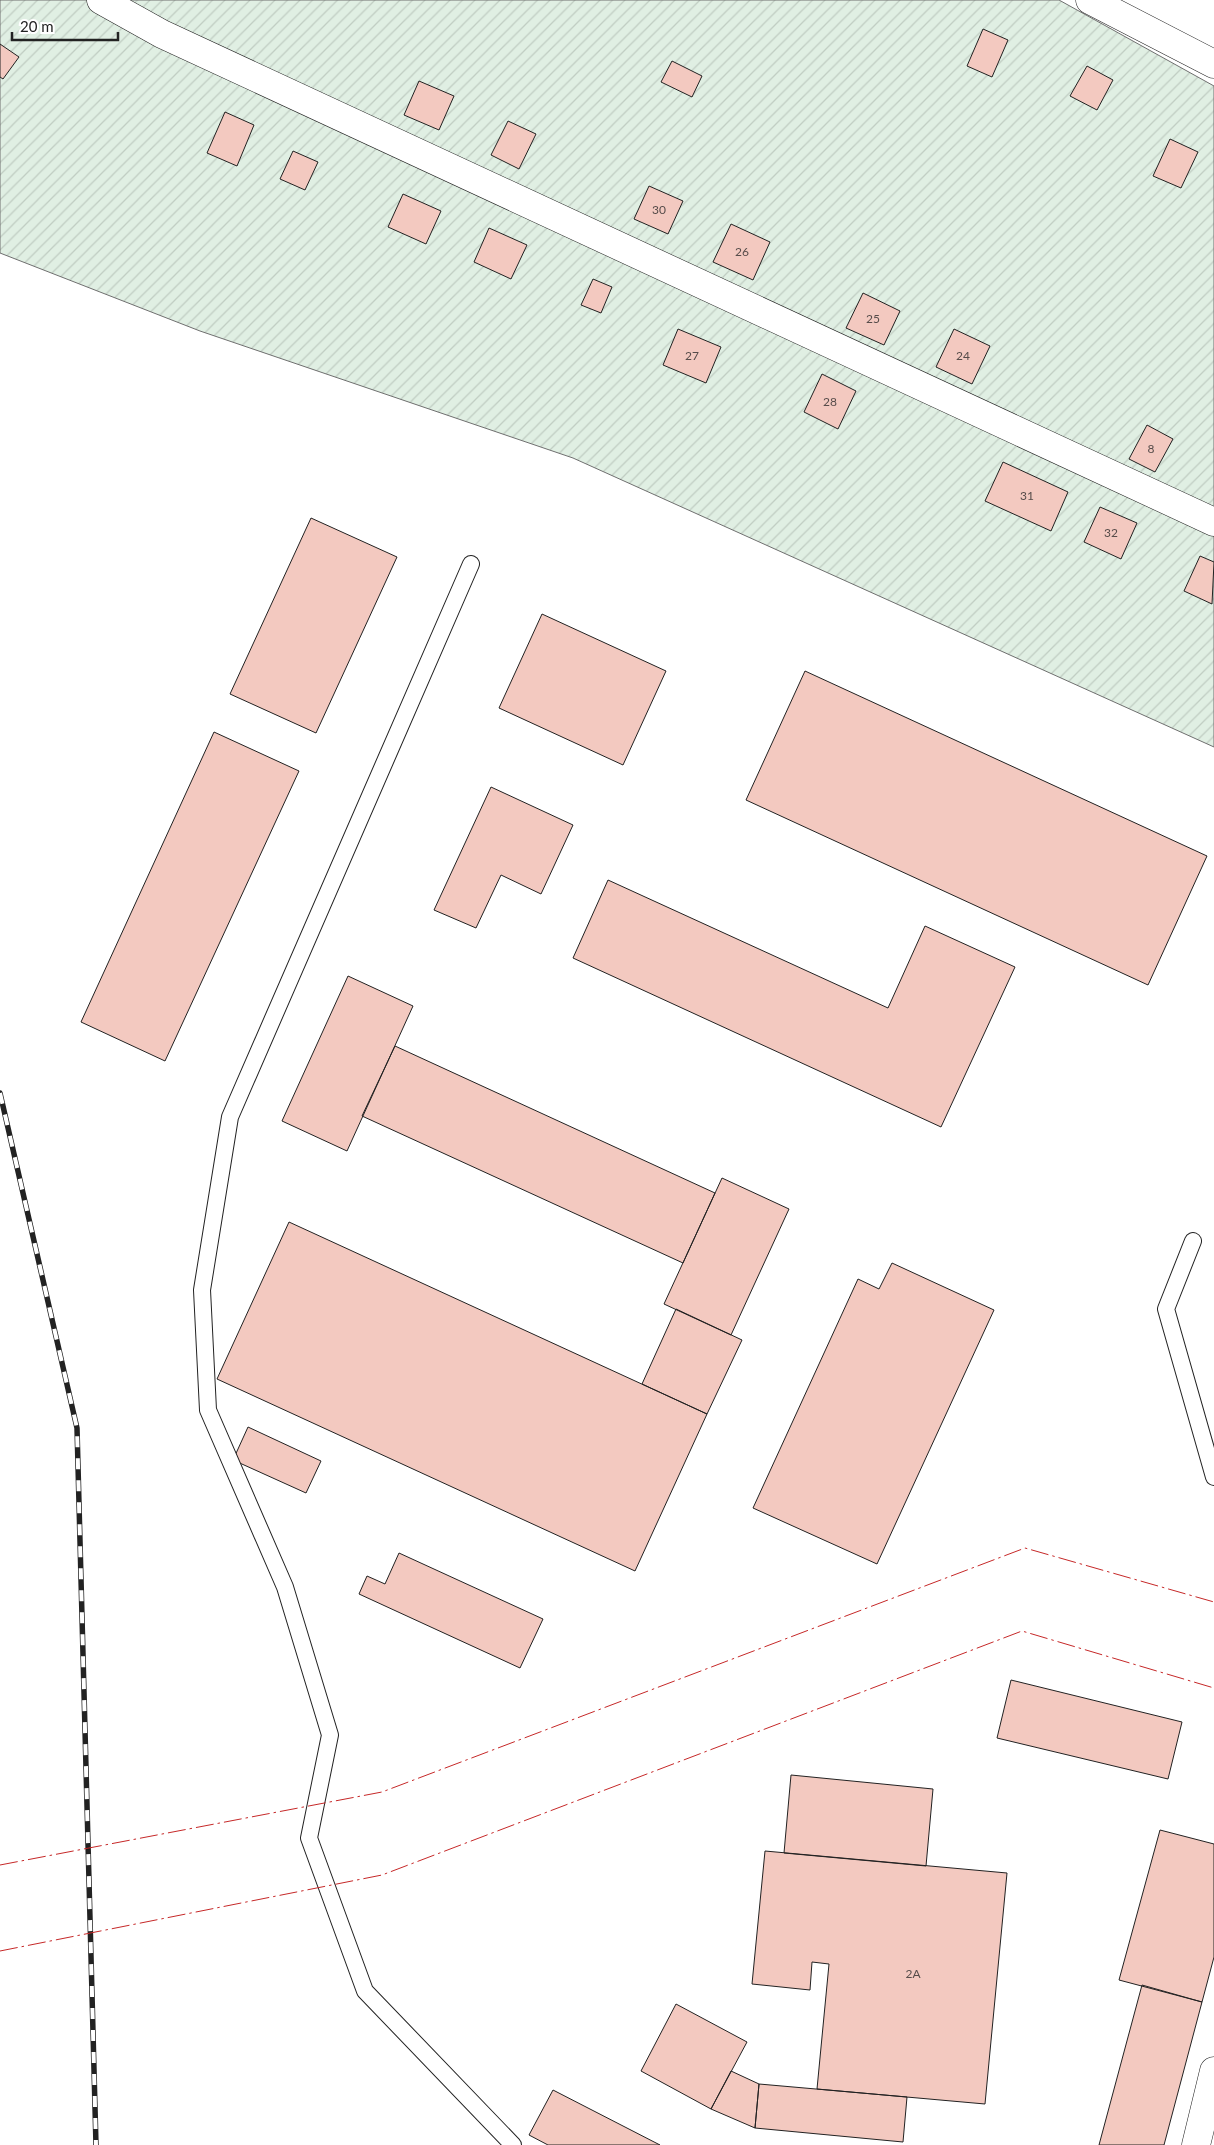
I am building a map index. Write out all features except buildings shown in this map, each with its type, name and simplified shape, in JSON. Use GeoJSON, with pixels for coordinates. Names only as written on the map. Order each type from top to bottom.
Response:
{"type":"FeatureCollection","features":[{"type":"Feature","properties":{"kind":"street"},"geometry":{"type":"LineString","coordinates":[[101,0],[162,34],[1214,522]]}},
{"type":"Feature","properties":{"kind":"street"},"geometry":{"type":"LineString","coordinates":[[1090,0],[1214,64]]}},
{"type":"Feature","properties":{"kind":"street"},"geometry":{"type":"LineString","coordinates":[[1196,2145],[1214,2072]]}},
{"type":"Feature","properties":{"kind":"lane"},"geometry":{"type":"LineString","coordinates":[[471,564],[230,1117],[202,1290],[208,1410],[285,1587],[330,1735],[309,1838],[365,1991],[513,2145]]}},
{"type":"Feature","properties":{"kind":"lane"},"geometry":{"type":"LineString","coordinates":[[1193,1241],[1166,1309],[1214,1477]]}},
{"type":"Feature","properties":{"kind":"green space"},"geometry":{"type":"Polygon","coordinates":[[[0,0],[1059,0],[1214,86],[1214,747],[573,458],[200,331],[0,253],[0,0]]]}},
{"type":"Feature","properties":{"kind":"railway"},"geometry":{"type":"LineString","coordinates":[[0,1093],[77,1428],[96,2145]]}},
{"type":"Feature","properties":{"kind":"power"},"geometry":{"type":"LineString","coordinates":[[0,1865],[382,1792],[1025,1548],[1214,1602]]}},
{"type":"Feature","properties":{"kind":"power"},"geometry":{"type":"LineString","coordinates":[[0,1951],[382,1875],[1022,1631],[1214,1688]]}}]}
